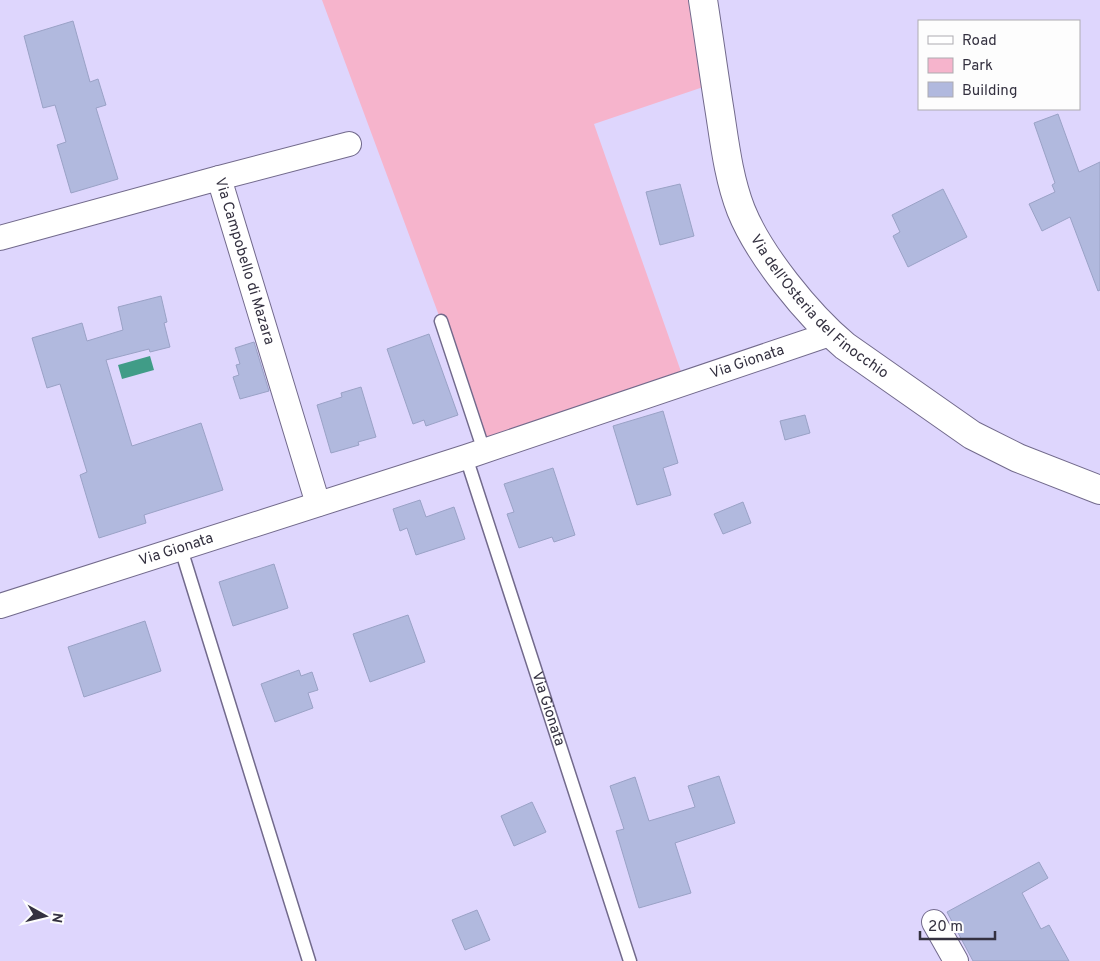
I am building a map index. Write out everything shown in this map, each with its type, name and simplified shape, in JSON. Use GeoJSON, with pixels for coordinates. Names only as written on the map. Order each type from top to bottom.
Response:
{"type":"FeatureCollection","features":[{"type":"Feature","properties":{"kind":"street","name":"Via dell'Osteria del Finocchio"},"geometry":{"type":"LineString","coordinates":[[703,0],[728,162],[741,209],[752,235],[768,258],[830,334],[882,374],[972,435],[1018,458],[1100,490]]}},
{"type":"Feature","properties":{"kind":"street"},"geometry":{"type":"LineString","coordinates":[[219,178],[350,144]]}},
{"type":"Feature","properties":{"kind":"street","name":"Via Campobello di Mazara"},"geometry":{"type":"LineString","coordinates":[[0,238],[219,178],[318,504]]}},
{"type":"Feature","properties":{"kind":"street","name":"Via Gionata"},"geometry":{"type":"LineString","coordinates":[[0,606],[475,454],[830,334]]}},
{"type":"Feature","properties":{"kind":"street"},"geometry":{"type":"LineString","coordinates":[[934,922],[956,961]]}},
{"type":"Feature","properties":{"kind":"lane"},"geometry":{"type":"LineString","coordinates":[[441,321],[475,454]]}},
{"type":"Feature","properties":{"kind":"lane","name":"Via Gionata"},"geometry":{"type":"LineString","coordinates":[[475,454],[630,961]]}},
{"type":"Feature","properties":{"kind":"lane"},"geometry":{"type":"LineString","coordinates":[[181,549],[309,961]]}},
{"type":"Feature","properties":{"kind":"green space"},"geometry":{"type":"Polygon","coordinates":[[[322,0],[703,0],[715,83],[594,124],[685,383],[484,451],[441,321],[322,0]]]}},
{"type":"Feature","properties":{"kind":"shaded area"},"geometry":{"type":"Polygon","coordinates":[[[150,356],[154,370],[122,379],[118,365],[150,356]]]}},
{"type":"Feature","properties":{"kind":"building"},"geometry":{"type":"Polygon","coordinates":[[[73,21],[90,82],[98,79],[106,105],[96,108],[118,179],[71,193],[57,145],[66,142],[55,105],[43,108],[24,36],[73,21]]]}},
{"type":"Feature","properties":{"kind":"building"},"geometry":{"type":"Polygon","coordinates":[[[1058,114],[1079,172],[1100,162],[1100,290],[1098,291],[1070,217],[1042,231],[1029,204],[1055,192],[1052,185],[1055,183],[1034,123],[1058,114]]]}},
{"type":"Feature","properties":{"kind":"building"},"geometry":{"type":"Polygon","coordinates":[[[680,184],[694,236],[660,245],[646,192],[680,184]]]}},
{"type":"Feature","properties":{"kind":"building"},"geometry":{"type":"Polygon","coordinates":[[[943,189],[967,237],[908,267],[893,236],[900,232],[892,215],[943,189]]]}},
{"type":"Feature","properties":{"kind":"building"},"geometry":{"type":"Polygon","coordinates":[[[161,296],[167,322],[164,323],[170,347],[150,352],[149,349],[106,360],[132,446],[201,423],[223,490],[144,515],[146,523],[99,538],[80,475],[87,472],[60,384],[47,388],[32,338],[82,323],[87,341],[123,330],[118,307],[161,296]]]}},
{"type":"Feature","properties":{"kind":"building"},"geometry":{"type":"Polygon","coordinates":[[[429,334],[458,415],[426,426],[424,420],[413,424],[387,349],[429,334]]]}},
{"type":"Feature","properties":{"kind":"building"},"geometry":{"type":"Polygon","coordinates":[[[254,342],[269,391],[240,399],[233,377],[239,375],[236,365],[240,364],[235,348],[254,342]]]}},
{"type":"Feature","properties":{"kind":"building"},"geometry":{"type":"Polygon","coordinates":[[[361,387],[376,437],[358,442],[359,445],[331,453],[317,405],[342,397],[341,393],[361,387]]]}},
{"type":"Feature","properties":{"kind":"building"},"geometry":{"type":"Polygon","coordinates":[[[663,411],[678,463],[663,468],[671,495],[637,505],[613,426],[663,411]]]}},
{"type":"Feature","properties":{"kind":"building"},"geometry":{"type":"Polygon","coordinates":[[[805,415],[810,433],[785,440],[780,421],[805,415]]]}},
{"type":"Feature","properties":{"kind":"building"},"geometry":{"type":"Polygon","coordinates":[[[553,468],[575,535],[554,542],[552,537],[519,548],[507,514],[514,512],[504,484],[553,468]]]}},
{"type":"Feature","properties":{"kind":"building"},"geometry":{"type":"Polygon","coordinates":[[[420,500],[426,517],[454,507],[465,539],[416,555],[407,528],[400,531],[393,509],[420,500]]]}},
{"type":"Feature","properties":{"kind":"building"},"geometry":{"type":"Polygon","coordinates":[[[743,502],[751,523],[723,534],[714,514],[743,502]]]}},
{"type":"Feature","properties":{"kind":"building"},"geometry":{"type":"Polygon","coordinates":[[[274,564],[288,608],[233,626],[219,582],[274,564]]]}},
{"type":"Feature","properties":{"kind":"building"},"geometry":{"type":"Polygon","coordinates":[[[408,615],[425,662],[370,682],[353,634],[408,615]]]}},
{"type":"Feature","properties":{"kind":"building"},"geometry":{"type":"Polygon","coordinates":[[[145,621],[161,671],[84,697],[68,647],[145,621]]]}},
{"type":"Feature","properties":{"kind":"building"},"geometry":{"type":"Polygon","coordinates":[[[299,670],[301,676],[312,672],[318,690],[308,693],[313,708],[275,722],[261,684],[299,670]]]}},
{"type":"Feature","properties":{"kind":"building"},"geometry":{"type":"Polygon","coordinates":[[[719,776],[735,823],[675,843],[691,893],[639,908],[616,831],[624,829],[610,786],[635,777],[649,821],[695,807],[688,786],[719,776]]]}},
{"type":"Feature","properties":{"kind":"building"},"geometry":{"type":"Polygon","coordinates":[[[532,802],[546,832],[514,846],[501,816],[532,802]]]}},
{"type":"Feature","properties":{"kind":"building"},"geometry":{"type":"Polygon","coordinates":[[[1039,862],[1048,878],[1022,893],[1041,929],[1049,925],[1069,961],[973,961],[947,912],[1039,862]]]}},
{"type":"Feature","properties":{"kind":"building"},"geometry":{"type":"Polygon","coordinates":[[[477,910],[490,940],[465,950],[452,920],[477,910]]]}}]}
